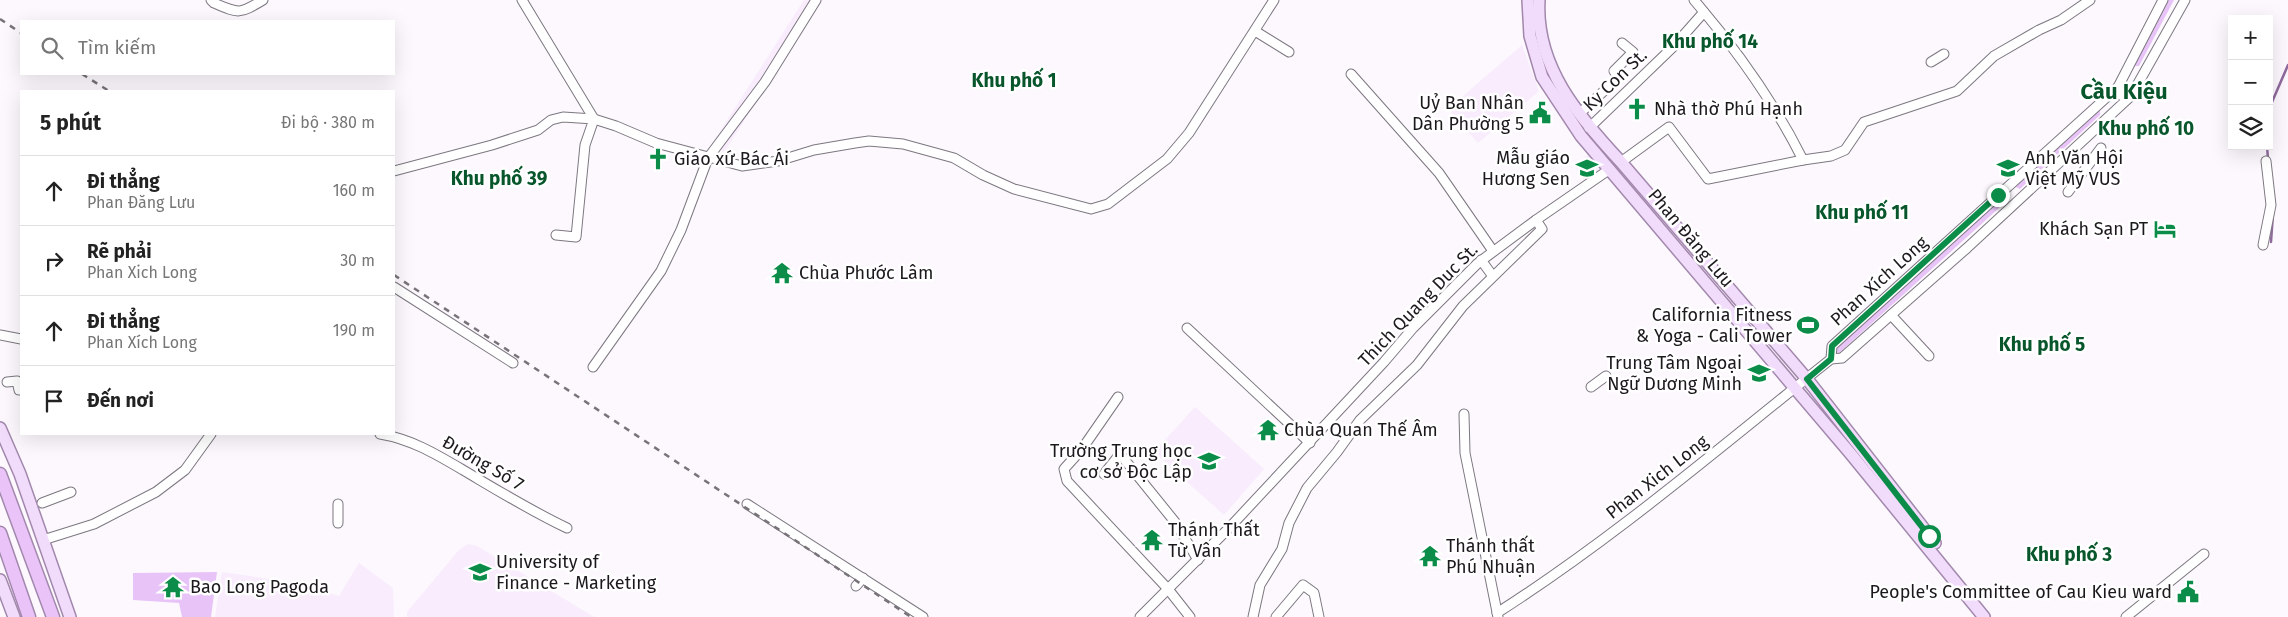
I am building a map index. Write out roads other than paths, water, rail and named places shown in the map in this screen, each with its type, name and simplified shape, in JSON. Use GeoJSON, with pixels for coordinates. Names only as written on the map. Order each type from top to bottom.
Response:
{"type":"FeatureCollection","features":[{"type":"Feature","properties":{"kind":"highway"},"geometry":{"type":"LineString","coordinates":[[0,474],[53,617]]}},
{"type":"Feature","properties":{"kind":"highway"},"geometry":{"type":"LineString","coordinates":[[0,533],[29,617]]}},
{"type":"Feature","properties":{"kind":"main road","name":"Phan Đăng Lưu"},"geometry":{"type":"LineString","coordinates":[[1528,0],[1530,36],[1542,77],[1581,136],[1795,388],[1984,617]]}},
{"type":"Feature","properties":{"kind":"main road","name":"Phan Đăng Lưu"},"geometry":{"type":"LineString","coordinates":[[1539,0],[1538,13],[1545,55],[1554,77],[1589,128],[1621,162],[1807,379],[1994,617]]}},
{"type":"Feature","properties":{"kind":"main road"},"geometry":{"type":"LineString","coordinates":[[1610,169],[1621,162]]}},
{"type":"Feature","properties":{"kind":"main road"},"geometry":{"type":"LineString","coordinates":[[0,428],[20,474],[70,617]]}},
{"type":"Feature","properties":{"kind":"main road"},"geometry":{"type":"LineString","coordinates":[[0,580],[14,617]]}},
{"type":"Feature","properties":{"kind":"street"},"geometry":{"type":"LineString","coordinates":[[212,0],[214,3],[244,12],[263,0]]}},
{"type":"Feature","properties":{"kind":"street"},"geometry":{"type":"LineString","coordinates":[[522,0],[594,119]]}},
{"type":"Feature","properties":{"kind":"street"},"geometry":{"type":"LineString","coordinates":[[593,367],[658,277],[681,230],[708,158],[765,82],[816,0]]}},
{"type":"Feature","properties":{"kind":"street"},"geometry":{"type":"LineString","coordinates":[[395,171],[492,146],[538,130],[551,120],[563,117],[594,119],[656,143],[742,166],[778,160],[814,150],[870,141],[903,144],[954,158],[982,175],[1014,189],[1091,209],[1108,204],[1168,159],[1189,133],[1274,0]]}},
{"type":"Feature","properties":{"kind":"street"},"geometry":{"type":"LineString","coordinates":[[1694,0],[1738,55],[1783,119],[1803,160]]}},
{"type":"Feature","properties":{"kind":"street"},"geometry":{"type":"LineString","coordinates":[[1621,162],[1669,127],[1708,179],[1831,156],[1844,150],[1864,122],[1956,91],[1994,56],[2039,30],[2061,20],[2090,0]]}},
{"type":"Feature","properties":{"kind":"street","name":"Phan Xích Long"},"geometry":{"type":"LineString","coordinates":[[2127,98],[2009,209],[1891,315],[1842,358],[1831,359],[1832,346],[2119,85],[2163,0]]}},
{"type":"Feature","properties":{"kind":"street"},"geometry":{"type":"LineString","coordinates":[[2134,90],[2130,83],[2125,82],[2119,85],[2118,94],[2127,98],[2132,94],[2185,0]]}},
{"type":"Feature","properties":{"kind":"street","name":"Ky Con St."},"geometry":{"type":"LineString","coordinates":[[1589,128],[1674,46],[1704,12]]}},
{"type":"Feature","properties":{"kind":"street"},"geometry":{"type":"LineString","coordinates":[[1255,31],[1289,52]]}},
{"type":"Feature","properties":{"kind":"street"},"geometry":{"type":"LineString","coordinates":[[1580,114],[1619,77],[1614,71],[1633,52],[1622,43]]}},
{"type":"Feature","properties":{"kind":"street"},"geometry":{"type":"LineString","coordinates":[[1931,62],[1944,54]]}},
{"type":"Feature","properties":{"kind":"street"},"geometry":{"type":"LineString","coordinates":[[1351,74],[1439,173],[1493,251]]}},
{"type":"Feature","properties":{"kind":"street"},"geometry":{"type":"LineString","coordinates":[[556,235],[576,237],[585,145],[594,119]]}},
{"type":"Feature","properties":{"kind":"street"},"geometry":{"type":"LineString","coordinates":[[2068,192],[2101,148]]}},
{"type":"Feature","properties":{"kind":"street"},"geometry":{"type":"LineString","coordinates":[[2263,245],[2271,205],[2266,161]]}},
{"type":"Feature","properties":{"kind":"street","name":"Thich Quang Duc St."},"geometry":{"type":"LineString","coordinates":[[1198,560],[1310,443],[1413,328],[1481,260],[1610,169]]}},
{"type":"Feature","properties":{"kind":"street"},"geometry":{"type":"LineString","coordinates":[[1998,195],[2009,209]]}},
{"type":"Feature","properties":{"kind":"street"},"geometry":{"type":"LineString","coordinates":[[1253,617],[1260,584],[1282,549],[1289,523],[1307,488],[1360,420],[1416,365],[1463,306],[1492,275],[1542,229],[1536,220]]}},
{"type":"Feature","properties":{"kind":"street"},"geometry":{"type":"LineString","coordinates":[[1506,242],[1515,254]]}},
{"type":"Feature","properties":{"kind":"street"},"geometry":{"type":"LineString","coordinates":[[1481,260],[1492,275]]}},
{"type":"Feature","properties":{"kind":"street"},"geometry":{"type":"LineString","coordinates":[[395,288],[513,363]]}},
{"type":"Feature","properties":{"kind":"street"},"geometry":{"type":"LineString","coordinates":[[1891,315],[1929,356]]}},
{"type":"Feature","properties":{"kind":"street"},"geometry":{"type":"LineString","coordinates":[[1187,328],[1310,443]]}},
{"type":"Feature","properties":{"kind":"street"},"geometry":{"type":"LineString","coordinates":[[0,335],[20,339]]}},
{"type":"Feature","properties":{"kind":"street","name":"Phan Xich Long"},"geometry":{"type":"LineString","coordinates":[[1498,615],[1669,491],[1831,359]]}},
{"type":"Feature","properties":{"kind":"street"},"geometry":{"type":"LineString","coordinates":[[1591,387],[1606,376]]}},
{"type":"Feature","properties":{"kind":"street"},"geometry":{"type":"LineString","coordinates":[[7,382],[17,381],[20,390]]}},
{"type":"Feature","properties":{"kind":"street"},"geometry":{"type":"LineString","coordinates":[[1118,397],[1082,449],[1064,468],[1065,475],[1067,481],[1168,589],[1190,617]]}},
{"type":"Feature","properties":{"kind":"street"},"geometry":{"type":"LineString","coordinates":[[1464,414],[1465,453],[1498,615]]}},
{"type":"Feature","properties":{"kind":"street"},"geometry":{"type":"LineString","coordinates":[[43,540],[94,524],[156,492],[185,470],[210,435]]}},
{"type":"Feature","properties":{"kind":"street","name":"Đường Số 7"},"geometry":{"type":"LineString","coordinates":[[385,435],[425,448],[567,528]]}},
{"type":"Feature","properties":{"kind":"street"},"geometry":{"type":"LineString","coordinates":[[1104,474],[1120,454],[1175,522],[1198,560],[1142,615]]}},
{"type":"Feature","properties":{"kind":"street"},"geometry":{"type":"LineString","coordinates":[[42,503],[71,492]]}},
{"type":"Feature","properties":{"kind":"street"},"geometry":{"type":"LineString","coordinates":[[338,504],[338,523]]}},
{"type":"Feature","properties":{"kind":"street"},"geometry":{"type":"LineString","coordinates":[[747,504],[923,617]]}},
{"type":"Feature","properties":{"kind":"street"},"geometry":{"type":"LineString","coordinates":[[2126,617],[2204,554]]}},
{"type":"Feature","properties":{"kind":"street"},"geometry":{"type":"LineString","coordinates":[[856,586],[863,578]]}},
{"type":"Feature","properties":{"kind":"street"},"geometry":{"type":"LineString","coordinates":[[1276,617],[1303,585],[1314,593],[1319,617]]}},
{"type":"Feature","properties":{"kind":"waterway"},"geometry":{"type":"LineString","coordinates":[[2271,105],[2288,65]]}},
{"type":"Feature","properties":{"kind":"waterway"},"geometry":{"type":"LineString","coordinates":[[2267,150],[2268,159]]}},
{"type":"Feature","properties":{"kind":"waterway"},"geometry":{"type":"LineString","coordinates":[[2271,242],[2274,199]]}},
{"type":"Feature","properties":{"kind":"railway"},"geometry":{"type":"LineString","coordinates":[[0,19],[20,32]]}},
{"type":"Feature","properties":{"kind":"railway"},"geometry":{"type":"LineString","coordinates":[[84,75],[107,90]]}},
{"type":"Feature","properties":{"kind":"railway"},"geometry":{"type":"LineString","coordinates":[[395,276],[911,617]]}},
{"type":"Feature","properties":{"kind":"place","name":"Nhà thờ Phú Hạnh"},"geometry":{"type":"Point","coordinates":[1637,109]}},
{"type":"Feature","properties":{"kind":"place","name":"Uỷ Ban Nhân Dân Phường 5"},"geometry":{"type":"Point","coordinates":[1540,113]}},
{"type":"Feature","properties":{"kind":"place","name":"Giáo xứ Bác Ái"},"geometry":{"type":"Point","coordinates":[658,159]}},
{"type":"Feature","properties":{"kind":"place","name":"Mẫu giáo Hương Sen"},"geometry":{"type":"Point","coordinates":[1587,168]}},
{"type":"Feature","properties":{"kind":"place","name":"Anh Văn Hội Việt Mỹ VUS"},"geometry":{"type":"Point","coordinates":[2008,168]}},
{"type":"Feature","properties":{"kind":"place","name":"Khách Sạn PT"},"geometry":{"type":"Point","coordinates":[2165,229]}},
{"type":"Feature","properties":{"kind":"place","name":"Chùa Phước Lâm"},"geometry":{"type":"Point","coordinates":[782,273]}},
{"type":"Feature","properties":{"kind":"place","name":"California Fitness & Yoga - Cali Tower"},"geometry":{"type":"Point","coordinates":[1808,325]}},
{"type":"Feature","properties":{"kind":"place","name":"Trung Tâm Ngoại Ngữ Dương Minh"},"geometry":{"type":"Point","coordinates":[1759,373]}},
{"type":"Feature","properties":{"kind":"place","name":"Chùa Quan Thế Âm"},"geometry":{"type":"Point","coordinates":[1268,430]}},
{"type":"Feature","properties":{"kind":"place","name":"Trường Trung học cơ sở Độc Lập"},"geometry":{"type":"Point","coordinates":[1209,461]}},
{"type":"Feature","properties":{"kind":"place","name":"Thánh Thất Từ Vân"},"geometry":{"type":"Point","coordinates":[1152,540]}},
{"type":"Feature","properties":{"kind":"place","name":"Thánh thất Phú Nhuận"},"geometry":{"type":"Point","coordinates":[1430,556]}},
{"type":"Feature","properties":{"kind":"place","name":"University of Finance - Marketing"},"geometry":{"type":"Point","coordinates":[480,572]}},
{"type":"Feature","properties":{"kind":"place","name":"Bao Long Pagoda"},"geometry":{"type":"Point","coordinates":[173,587]}},
{"type":"Feature","properties":{"kind":"place","name":"People's Committee of Cau Kieu ward"},"geometry":{"type":"Point","coordinates":[2188,592]}},
{"type":"Feature","properties":{"kind":"district","name":"Khu phố 14"},"geometry":{"type":"Point","coordinates":[1710,41]}},
{"type":"Feature","properties":{"kind":"district","name":"Khu phố 1"},"geometry":{"type":"Point","coordinates":[1014,80]}},
{"type":"Feature","properties":{"kind":"district","name":"Cầu Kiệu"},"geometry":{"type":"Point","coordinates":[2124,91]}},
{"type":"Feature","properties":{"kind":"district","name":"Khu phố 10"},"geometry":{"type":"Point","coordinates":[2146,128]}},
{"type":"Feature","properties":{"kind":"district","name":"Khu phố 39"},"geometry":{"type":"Point","coordinates":[499,178]}},
{"type":"Feature","properties":{"kind":"district","name":"Khu phố 11"},"geometry":{"type":"Point","coordinates":[1862,212]}},
{"type":"Feature","properties":{"kind":"district","name":"Khu phố 5"},"geometry":{"type":"Point","coordinates":[2042,344]}},
{"type":"Feature","properties":{"kind":"district","name":"Khu phố 3"},"geometry":{"type":"Point","coordinates":[2069,554]}}]}
